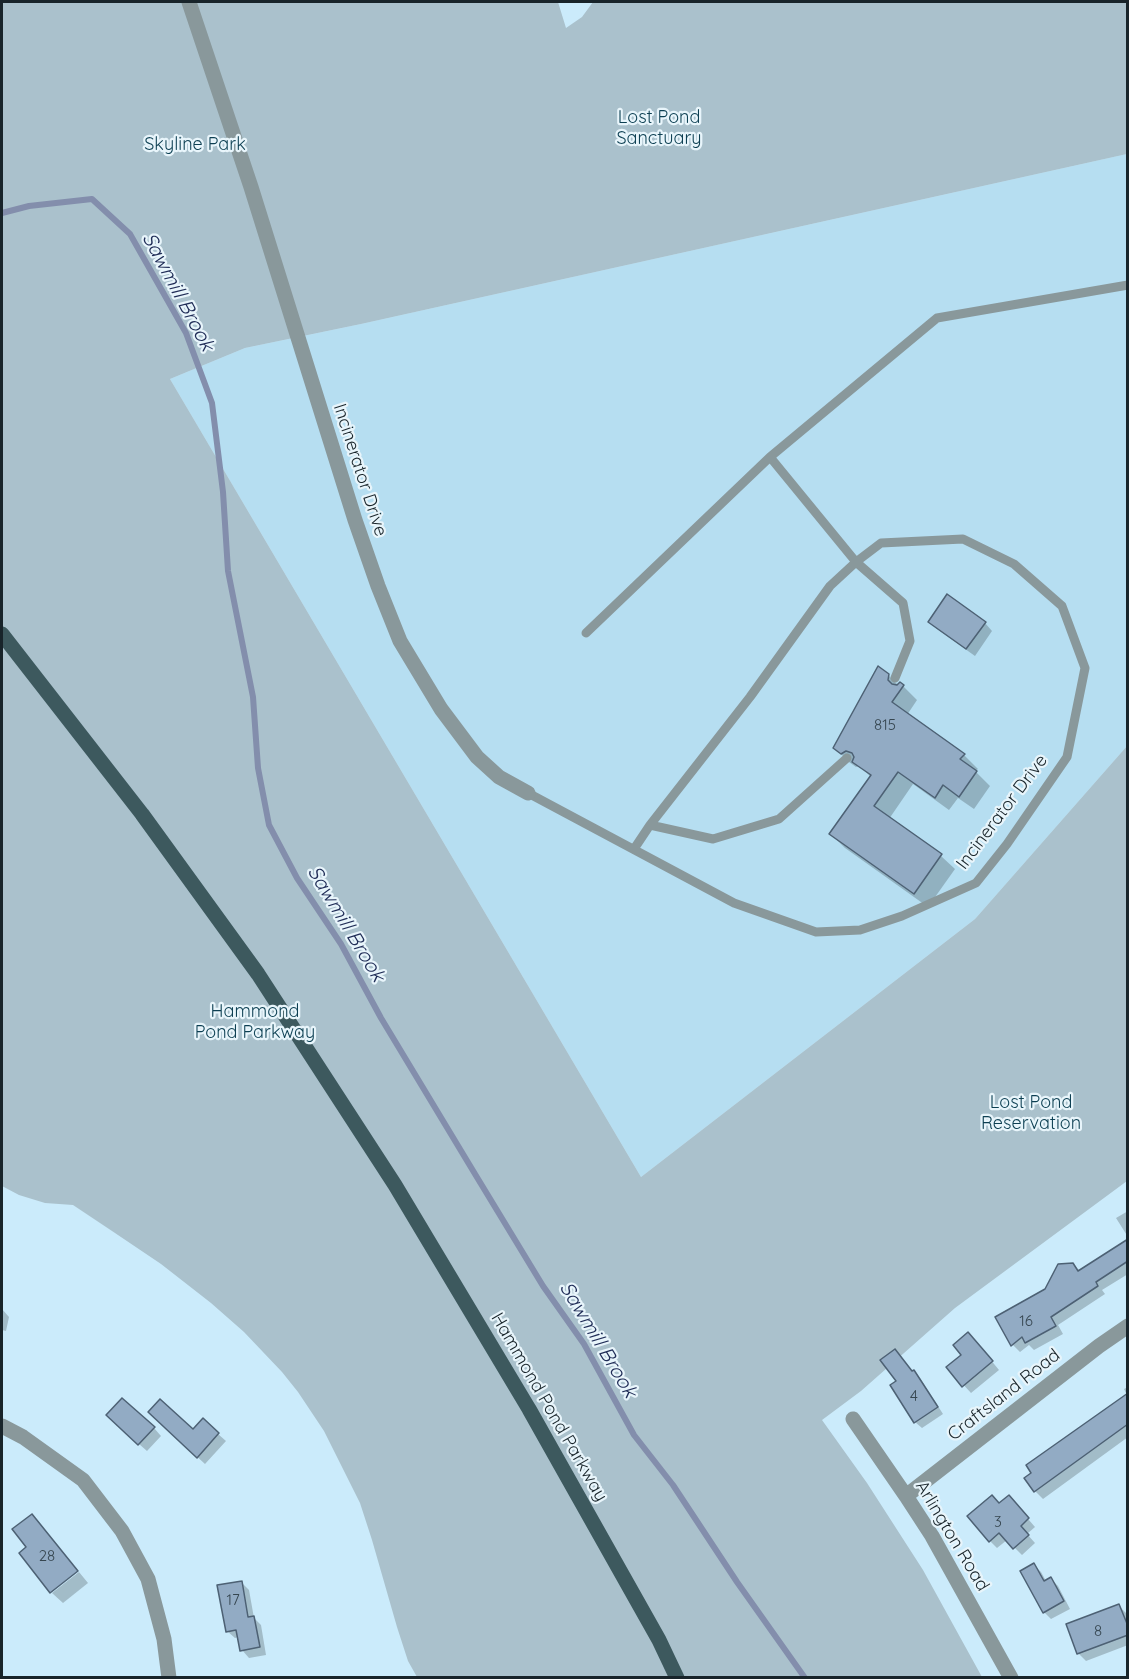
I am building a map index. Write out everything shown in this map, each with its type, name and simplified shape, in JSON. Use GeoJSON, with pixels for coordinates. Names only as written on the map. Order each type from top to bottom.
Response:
{"type":"FeatureCollection","features":[{"type":"Feature","properties":{"kind":"main road","name":"Hammond Pond Parkway"},"geometry":{"type":"LineString","coordinates":[[2,634],[142,814],[258,974],[395,1185],[523,1399],[653,1629],[677,1677]]}},
{"type":"Feature","properties":{"kind":"street","name":"Incinerator Drive"},"geometry":{"type":"LineString","coordinates":[[189,2],[251,187],[355,520],[400,641],[441,710],[477,757],[499,777],[528,793]]}},
{"type":"Feature","properties":{"kind":"street","name":"Craftsland Road"},"geometry":{"type":"LineString","coordinates":[[906,1496],[1128,1326]]}},
{"type":"Feature","properties":{"kind":"street","name":"Arlington Road"},"geometry":{"type":"LineString","coordinates":[[853,1419],[932,1536],[1011,1677]]}},
{"type":"Feature","properties":{"kind":"street"},"geometry":{"type":"LineString","coordinates":[[2,1426],[23,1437],[83,1480],[122,1531],[148,1579],[164,1639],[169,1677]]}},
{"type":"Feature","properties":{"kind":"lane"},"geometry":{"type":"LineString","coordinates":[[586,633],[770,457],[937,318],[1128,285]]}},
{"type":"Feature","properties":{"kind":"lane"},"geometry":{"type":"LineString","coordinates":[[770,457],[856,562],[903,603],[910,641],[895,678]]}},
{"type":"Feature","properties":{"kind":"lane","name":"Incinerator Drive"},"geometry":{"type":"LineString","coordinates":[[528,793],[734,903],[816,932],[860,930],[902,916],[976,883],[1007,844],[1067,757],[1085,668],[1062,606],[1014,564],[963,539],[881,543],[830,586],[750,698],[650,825],[634,849]]}},
{"type":"Feature","properties":{"kind":"lane"},"geometry":{"type":"LineString","coordinates":[[650,825],[712,838],[779,819],[847,758]]}},
{"type":"Feature","properties":{"kind":"shaded area"},"geometry":{"type":"Polygon","coordinates":[[[1127,154],[1127,746],[975,919],[641,1177],[170,379],[245,348],[1127,154]]]}},
{"type":"Feature","properties":{"kind":"green space"},"geometry":{"type":"Polygon","coordinates":[[[2,2],[558,2],[566,28],[582,17],[593,2],[1127,2],[1127,154],[245,348],[170,379],[641,1177],[975,919],[1127,746],[1127,1181],[955,1308],[861,1391],[822,1420],[867,1483],[923,1570],[982,1677],[417,1677],[408,1661],[360,1503],[324,1431],[282,1372],[244,1332],[211,1303],[161,1264],[73,1205],[45,1203],[19,1195],[2,1186],[2,2]]]}},
{"type":"Feature","properties":{"kind":"building"},"geometry":{"type":"Polygon","coordinates":[[[947,594],[986,622],[966,649],[928,622],[947,594]]]}},
{"type":"Feature","properties":{"kind":"building"},"geometry":{"type":"Polygon","coordinates":[[[878,666],[889,674],[888,680],[892,684],[897,685],[900,682],[904,685],[892,702],[965,754],[960,759],[977,771],[959,797],[943,785],[935,798],[898,772],[874,806],[942,854],[914,894],[829,834],[871,775],[852,762],[854,757],[852,753],[846,751],[841,754],[833,748],[878,666]]]}},
{"type":"Feature","properties":{"kind":"building"},"geometry":{"type":"Polygon","coordinates":[[[1128,1239],[1128,1261],[1096,1282],[1098,1286],[1051,1317],[1056,1326],[1025,1343],[1022,1337],[1011,1346],[995,1317],[1045,1289],[1058,1264],[1073,1263],[1078,1271],[1128,1239]]]}},
{"type":"Feature","properties":{"kind":"building"},"geometry":{"type":"Polygon","coordinates":[[[968,1332],[993,1361],[962,1387],[946,1367],[961,1355],[953,1345],[968,1332]]]}},
{"type":"Feature","properties":{"kind":"building"},"geometry":{"type":"Polygon","coordinates":[[[895,1349],[912,1371],[914,1370],[938,1407],[914,1423],[890,1385],[896,1381],[880,1360],[895,1349]]]}},
{"type":"Feature","properties":{"kind":"building"},"geometry":{"type":"Polygon","coordinates":[[[1128,1393],[1128,1424],[1034,1492],[1024,1478],[1031,1473],[1026,1465],[1128,1393]]]}},
{"type":"Feature","properties":{"kind":"building"},"geometry":{"type":"Polygon","coordinates":[[[122,1398],[155,1427],[138,1445],[106,1415],[122,1398]]]}},
{"type":"Feature","properties":{"kind":"building"},"geometry":{"type":"Polygon","coordinates":[[[160,1399],[193,1429],[203,1418],[219,1433],[197,1458],[148,1412],[160,1399]]]}},
{"type":"Feature","properties":{"kind":"building"},"geometry":{"type":"Polygon","coordinates":[[[992,1495],[999,1503],[1009,1495],[1029,1518],[1021,1526],[1029,1535],[1013,1549],[999,1533],[989,1542],[967,1516],[992,1495]]]}},
{"type":"Feature","properties":{"kind":"building"},"geometry":{"type":"Polygon","coordinates":[[[32,1514],[78,1571],[50,1593],[19,1553],[26,1547],[12,1529],[32,1514]]]}},
{"type":"Feature","properties":{"kind":"building"},"geometry":{"type":"Polygon","coordinates":[[[1034,1563],[1044,1581],[1051,1577],[1064,1601],[1043,1613],[1020,1571],[1034,1563]]]}},
{"type":"Feature","properties":{"kind":"building"},"geometry":{"type":"Polygon","coordinates":[[[242,1581],[248,1617],[254,1616],[260,1647],[240,1651],[236,1630],[226,1632],[217,1585],[242,1581]]]}},
{"type":"Feature","properties":{"kind":"building"},"geometry":{"type":"Polygon","coordinates":[[[1119,1604],[1128,1626],[1128,1635],[1077,1654],[1066,1624],[1119,1604]]]}},
{"type":"Feature","properties":{"kind":"waterway","name":"Sawmill Brook"},"geometry":{"type":"LineString","coordinates":[[2,213],[29,206],[92,199],[130,234],[186,333],[212,403],[223,492],[228,571],[253,697],[258,768],[269,825],[297,878],[341,944],[381,1018],[475,1174],[543,1286],[584,1344],[634,1435],[673,1485],[737,1582],[805,1678]]}},
{"type":"Feature","properties":{"kind":"park label","name":"Lost Pond Sanctuary"},"geometry":{"type":"Point","coordinates":[659,128]}},
{"type":"Feature","properties":{"kind":"park label","name":"Skyline Park"},"geometry":{"type":"Point","coordinates":[195,145]}},
{"type":"Feature","properties":{"kind":"park label","name":"Lost Pond Reservation"},"geometry":{"type":"Point","coordinates":[1031,1113]}}]}
